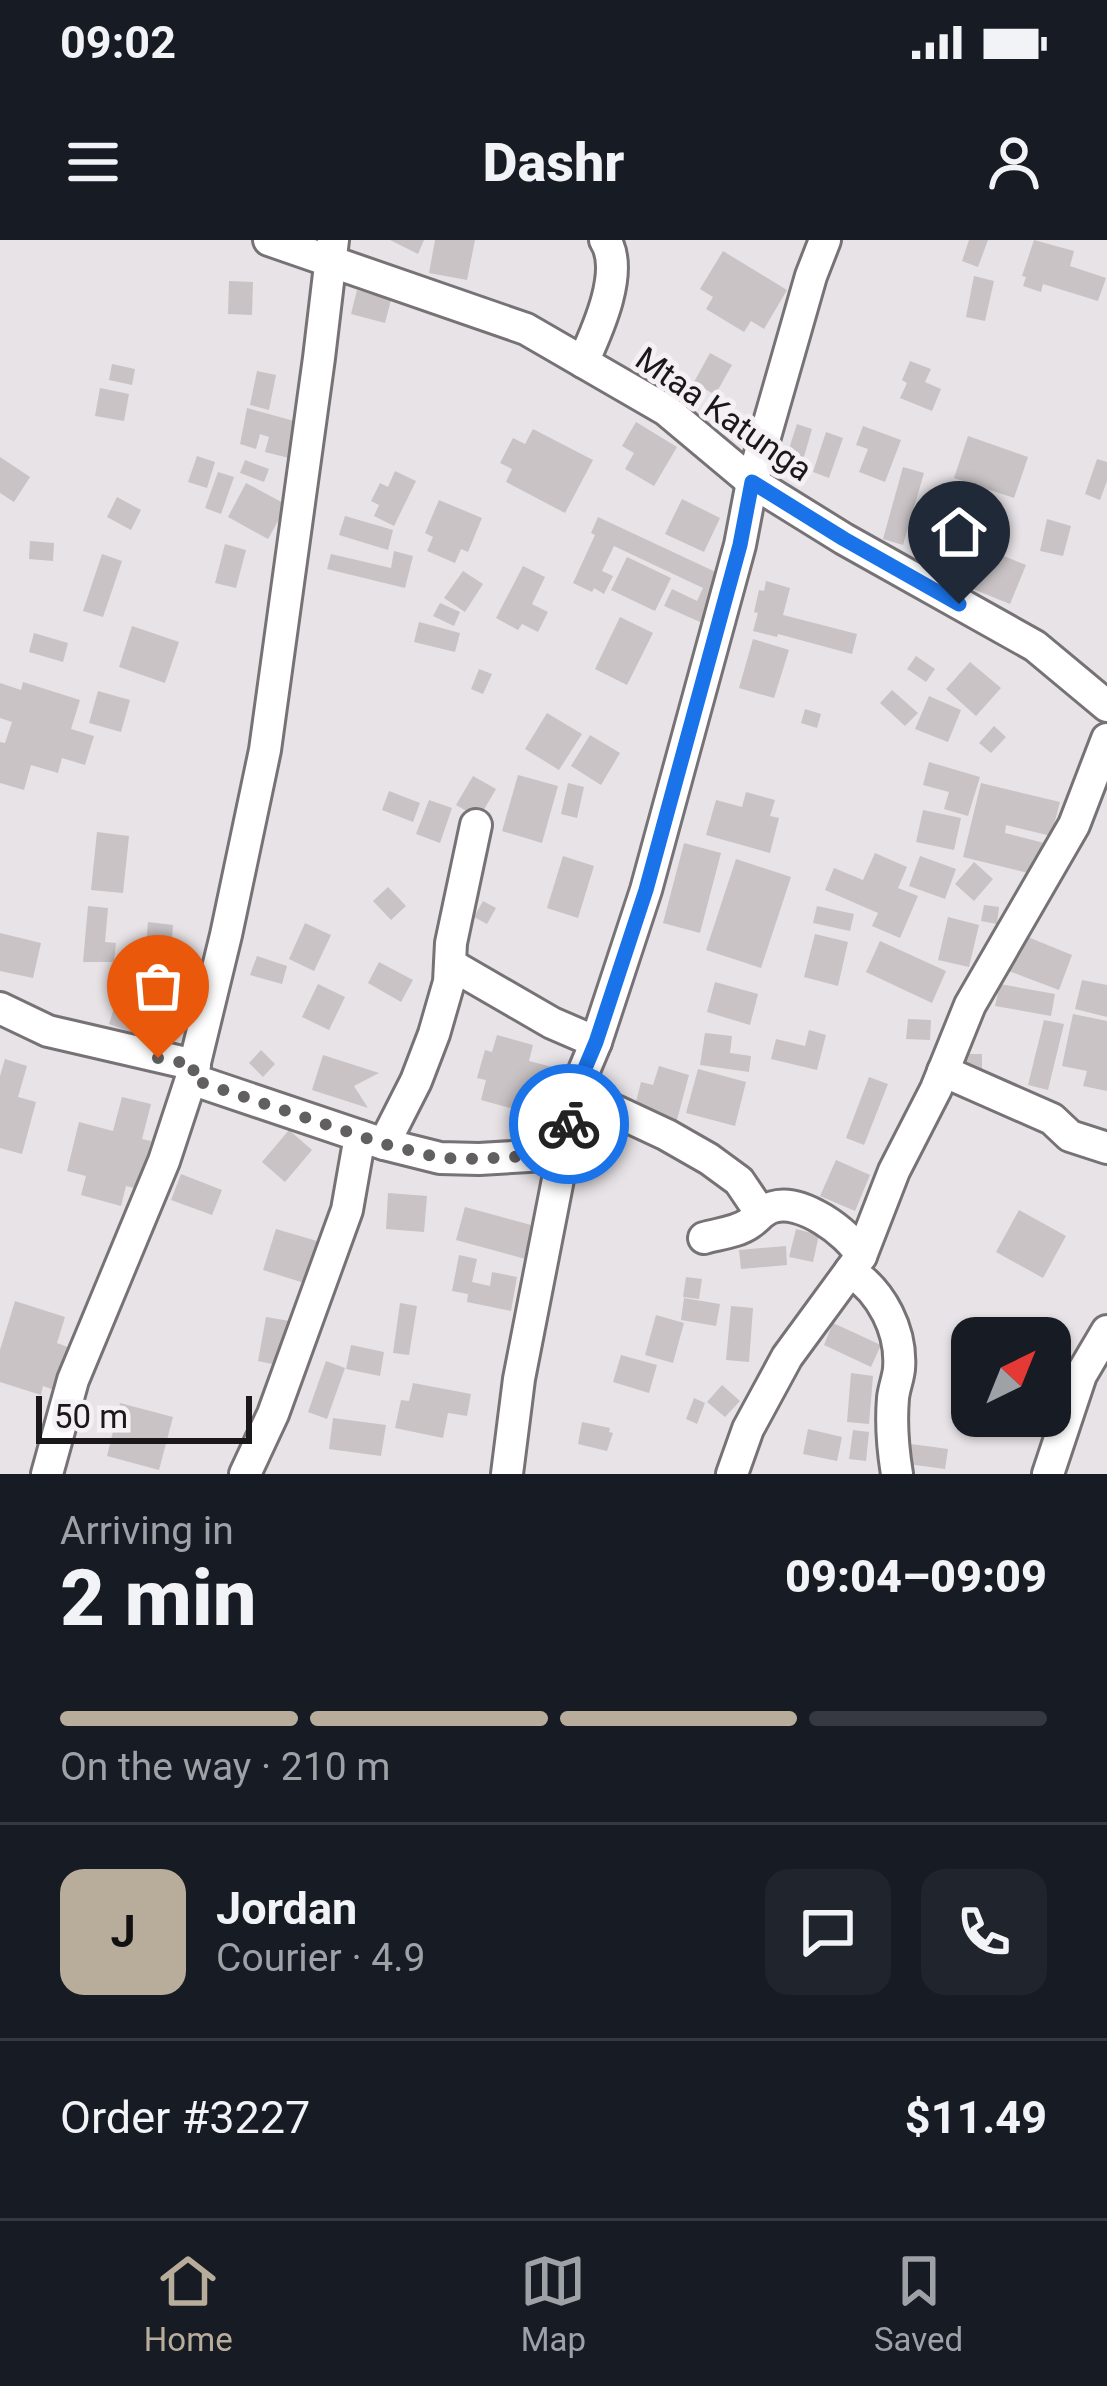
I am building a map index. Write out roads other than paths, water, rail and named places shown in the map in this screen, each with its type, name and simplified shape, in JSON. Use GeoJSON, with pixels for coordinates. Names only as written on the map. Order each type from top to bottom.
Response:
{"type":"FeatureCollection","features":[{"type":"Feature","properties":{"kind":"street","name":"Mtaa Katunga"},"geometry":{"type":"LineString","coordinates":[[269,240],[332,250],[526,329],[666,410],[752,482],[1035,646],[1107,706]]}},
{"type":"Feature","properties":{"kind":"street"},"geometry":{"type":"LineString","coordinates":[[583,362],[611,280],[611,249],[605,240]]}},
{"type":"Feature","properties":{"kind":"street"},"geometry":{"type":"LineString","coordinates":[[507,1474],[520,1379],[575,1092],[646,890],[740,545],[752,482],[825,240]]}},
{"type":"Feature","properties":{"kind":"street"},"geometry":{"type":"LineString","coordinates":[[46,1474],[73,1380],[164,1161],[193,1072],[265,750],[332,250]]}},
{"type":"Feature","properties":{"kind":"street"},"geometry":{"type":"LineString","coordinates":[[732,1474],[748,1429],[787,1358],[855,1264],[970,1005],[1074,825],[1107,739]]}},
{"type":"Feature","properties":{"kind":"street"},"geometry":{"type":"LineString","coordinates":[[245,1474],[280,1394],[372,1140],[416,1081],[434,1034],[449,982],[458,906],[476,825]]}},
{"type":"Feature","properties":{"kind":"street"},"geometry":{"type":"LineString","coordinates":[[450,964],[552,1023],[596,1042]]}},
{"type":"Feature","properties":{"kind":"street"},"geometry":{"type":"LineString","coordinates":[[0,1008],[48,1031],[193,1072],[372,1140],[440,1158],[563,1154]]}},
{"type":"Feature","properties":{"kind":"street"},"geometry":{"type":"LineString","coordinates":[[943,1071],[1052,1119],[1070,1136],[1107,1148]]}},
{"type":"Feature","properties":{"kind":"street"},"geometry":{"type":"LineString","coordinates":[[575,1092],[667,1136],[740,1180],[760,1212]]}},
{"type":"Feature","properties":{"kind":"street"},"geometry":{"type":"LineString","coordinates":[[704,1238],[749,1225],[760,1212],[777,1205],[794,1205],[838,1229],[856,1247],[855,1264],[885,1307],[897,1339],[899,1369],[893,1400],[897,1474]]}},
{"type":"Feature","properties":{"kind":"street"},"geometry":{"type":"LineString","coordinates":[[1048,1474],[1081,1375],[1107,1331]]}}]}
